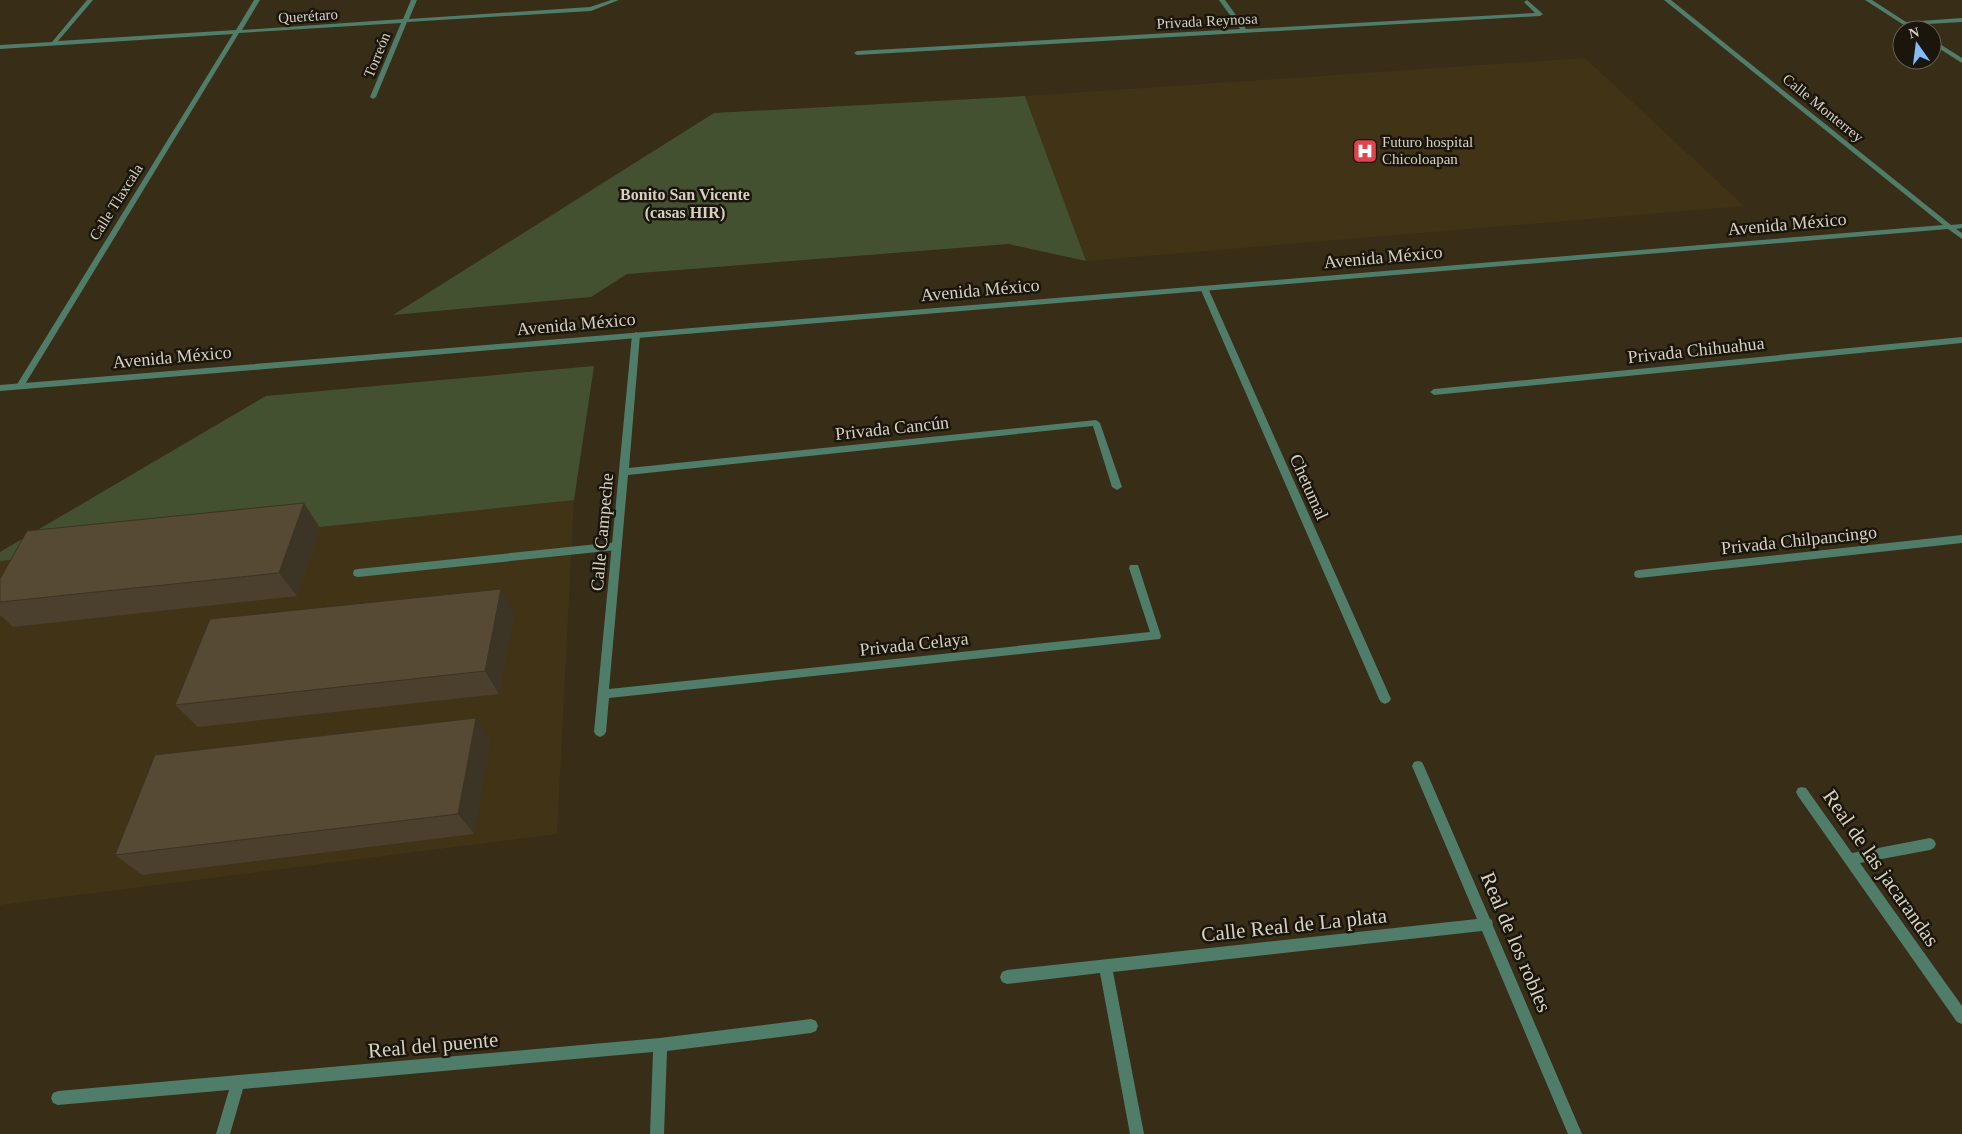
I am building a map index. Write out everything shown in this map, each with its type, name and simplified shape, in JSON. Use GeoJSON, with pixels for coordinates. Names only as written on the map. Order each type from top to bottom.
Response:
{"type":"FeatureCollection","features":[{"type":"Feature","properties":{"kind":"street"},"geometry":{"type":"LineString","coordinates":[[52,44],[90,0]]}},
{"type":"Feature","properties":{"kind":"street","name":"Calle Tlaxcala"},"geometry":{"type":"LineString","coordinates":[[20,386],[258,0]]}},
{"type":"Feature","properties":{"kind":"street","name":"Torreón"},"geometry":{"type":"LineString","coordinates":[[373,97],[414,0]]}},
{"type":"Feature","properties":{"kind":"street","name":"Querétaro"},"geometry":{"type":"LineString","coordinates":[[0,47],[237,34],[403,23],[574,8],[591,9],[616,0]]}},
{"type":"Feature","properties":{"kind":"street"},"geometry":{"type":"LineString","coordinates":[[1222,0],[1244,31]]}},
{"type":"Feature","properties":{"kind":"street","name":"Calle Monterrey"},"geometry":{"type":"LineString","coordinates":[[1667,0],[1962,237]]}},
{"type":"Feature","properties":{"kind":"street"},"geometry":{"type":"LineString","coordinates":[[1868,0],[1899,20]]}},
{"type":"Feature","properties":{"kind":"street","name":"Privada Reynosa"},"geometry":{"type":"LineString","coordinates":[[857,53],[1540,14],[1527,2]]}},
{"type":"Feature","properties":{"kind":"street"},"geometry":{"type":"LineString","coordinates":[[1942,21],[1962,20]]}},
{"type":"Feature","properties":{"kind":"street"},"geometry":{"type":"LineString","coordinates":[[1942,48],[1962,61]]}},
{"type":"Feature","properties":{"kind":"street","name":"Avenida México"},"geometry":{"type":"LineString","coordinates":[[0,388],[1962,226]]}},
{"type":"Feature","properties":{"kind":"street","name":"Chetumal"},"geometry":{"type":"LineString","coordinates":[[1204,288],[1385,699]]}},
{"type":"Feature","properties":{"kind":"street","name":"Calle Campeche"},"geometry":{"type":"LineString","coordinates":[[600,732],[636,335]]}},
{"type":"Feature","properties":{"kind":"street","name":"Privada Chihuahua"},"geometry":{"type":"LineString","coordinates":[[1434,392],[1962,340]]}},
{"type":"Feature","properties":{"kind":"street","name":"Privada Cancún"},"geometry":{"type":"LineString","coordinates":[[624,472],[1096,422],[1117,487]]}},
{"type":"Feature","properties":{"kind":"street","name":"Privada Chilpancingo"},"geometry":{"type":"LineString","coordinates":[[1639,574],[1962,539]]}},
{"type":"Feature","properties":{"kind":"street"},"geometry":{"type":"LineString","coordinates":[[358,573],[617,546]]}},
{"type":"Feature","properties":{"kind":"street","name":"Privada Celaya"},"geometry":{"type":"LineString","coordinates":[[604,694],[1156,636],[1134,568]]}},
{"type":"Feature","properties":{"kind":"street","name":"Real de los robles"},"geometry":{"type":"LineString","coordinates":[[1418,766],[1575,1134]]}},
{"type":"Feature","properties":{"kind":"street","name":"Real de las jacarandas"},"geometry":{"type":"LineString","coordinates":[[1802,792],[1962,1017]]}},
{"type":"Feature","properties":{"kind":"street"},"geometry":{"type":"LineString","coordinates":[[1850,859],[1930,844]]}},
{"type":"Feature","properties":{"kind":"street","name":"Calle Real de La plata"},"geometry":{"type":"LineString","coordinates":[[1007,977],[1487,924]]}},
{"type":"Feature","properties":{"kind":"street"},"geometry":{"type":"LineString","coordinates":[[1105,966],[1137,1134]]}},
{"type":"Feature","properties":{"kind":"street","name":"Real del puente"},"geometry":{"type":"LineString","coordinates":[[58,1098],[660,1045],[811,1026]]}},
{"type":"Feature","properties":{"kind":"street"},"geometry":{"type":"LineString","coordinates":[[657,1134],[660,1045]]}},
{"type":"Feature","properties":{"kind":"street"},"geometry":{"type":"LineString","coordinates":[[223,1134],[238,1082]]}},
{"type":"Feature","properties":{"kind":"shaded area","name":"Futuro hospital Chicoloapan"},"geometry":{"type":"Polygon","coordinates":[[[1585,58],[1744,206],[1086,261],[1025,96],[1585,58]]]}},
{"type":"Feature","properties":{"kind":"shaded area"},"geometry":{"type":"Polygon","coordinates":[[[574,500],[557,834],[0,905],[0,560],[574,500]]]}},
{"type":"Feature","properties":{"kind":"green space"},"geometry":{"type":"Polygon","coordinates":[[[1025,96],[1086,261],[1008,244],[627,274],[591,297],[393,315],[714,113],[1025,96]]]}},
{"type":"Feature","properties":{"kind":"green space"},"geometry":{"type":"Polygon","coordinates":[[[594,366],[574,500],[0,561],[0,552],[266,396],[594,366]]]}},
{"type":"Feature","properties":{"kind":"building"},"geometry":{"type":"Polygon","coordinates":[[[304,503],[279,573],[0,602],[0,579],[27,531],[304,503]]]}},
{"type":"Feature","properties":{"kind":"building"},"geometry":{"type":"Polygon","coordinates":[[[501,589],[485,671],[175,705],[210,619],[501,589]]]}},
{"type":"Feature","properties":{"kind":"building"},"geometry":{"type":"Polygon","coordinates":[[[476,718],[458,814],[115,855],[155,755],[476,718]]]}},
{"type":"Feature","properties":{"kind":"place","name":"Futuro hospital Chicoloapan"},"geometry":{"type":"Point","coordinates":[1365,151]}},
{"type":"Feature","properties":{"kind":"district","name":"Bonito San Vicente (casas HIR)"},"geometry":{"type":"Point","coordinates":[685,203]}}]}
